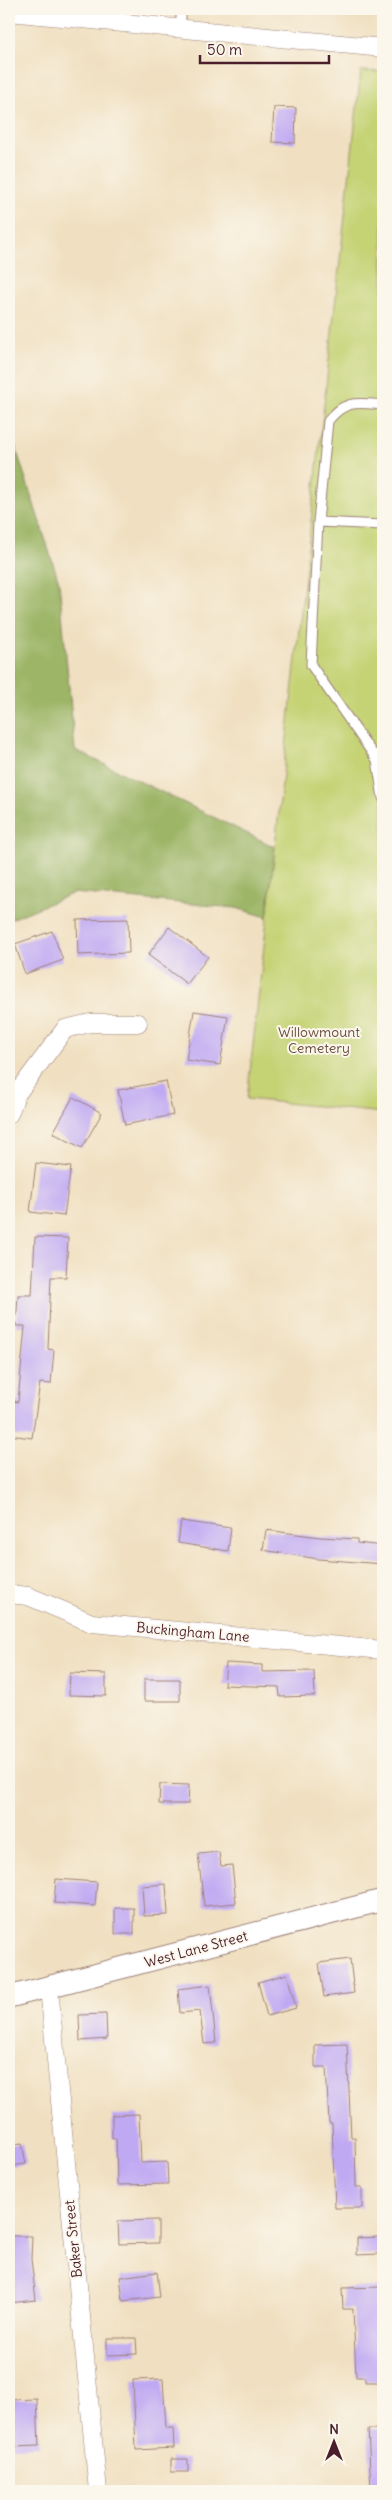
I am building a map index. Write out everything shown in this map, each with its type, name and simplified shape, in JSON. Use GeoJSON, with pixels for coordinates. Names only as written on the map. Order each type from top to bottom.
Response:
{"type":"FeatureCollection","features":[{"type":"Feature","properties":{"kind":"street"},"geometry":{"type":"LineString","coordinates":[[9,12],[383,48]]}},
{"type":"Feature","properties":{"kind":"street"},"geometry":{"type":"LineString","coordinates":[[9,1114],[16,1095],[65,1029],[90,1022],[138,1023]]}},
{"type":"Feature","properties":{"kind":"street","name":"Buckingham Lane"},"geometry":{"type":"LineString","coordinates":[[9,1594],[28,1596],[92,1623],[383,1650]]}},
{"type":"Feature","properties":{"kind":"street","name":"West Lane Street"},"geometry":{"type":"LineString","coordinates":[[9,1997],[383,1900]]}},
{"type":"Feature","properties":{"kind":"street","name":"Baker Street"},"geometry":{"type":"LineString","coordinates":[[49,1988],[98,2491]]}},
{"type":"Feature","properties":{"kind":"lane"},"geometry":{"type":"LineString","coordinates":[[181,9],[181,28]]}},
{"type":"Feature","properties":{"kind":"lane"},"geometry":{"type":"LineString","coordinates":[[383,405],[351,403],[337,410],[328,421],[318,522],[311,665],[377,760],[383,798]]}},
{"type":"Feature","properties":{"kind":"lane"},"geometry":{"type":"LineString","coordinates":[[318,522],[383,525]]}},
{"type":"Feature","properties":{"kind":"lane"},"geometry":{"type":"LineString","coordinates":[[377,760],[383,745]]}},
{"type":"Feature","properties":{"kind":"green space","name":"Willowmount Cemetery"},"geometry":{"type":"Polygon","coordinates":[[[361,71],[383,72],[383,1113],[247,1099],[361,71]]]}},
{"type":"Feature","properties":{"kind":"green space"},"geometry":{"type":"Polygon","coordinates":[[[9,427],[59,582],[75,750],[275,847],[267,917],[236,908],[74,893],[9,920],[9,427]]]}},
{"type":"Feature","properties":{"kind":"building"},"geometry":{"type":"Polygon","coordinates":[[[274,107],[296,108],[295,143],[272,142],[274,107]]]}},
{"type":"Feature","properties":{"kind":"building"},"geometry":{"type":"Polygon","coordinates":[[[128,919],[129,953],[78,955],[77,920],[128,919]]]}},
{"type":"Feature","properties":{"kind":"building"},"geometry":{"type":"Polygon","coordinates":[[[169,927],[208,957],[187,984],[148,955],[169,927]]]}},
{"type":"Feature","properties":{"kind":"building"},"geometry":{"type":"Polygon","coordinates":[[[52,931],[63,960],[25,974],[15,944],[52,931]]]}},
{"type":"Feature","properties":{"kind":"building"},"geometry":{"type":"Polygon","coordinates":[[[194,1011],[228,1016],[220,1065],[186,1060],[194,1011]]]}},
{"type":"Feature","properties":{"kind":"building"},"geometry":{"type":"Polygon","coordinates":[[[166,1081],[173,1115],[125,1125],[118,1090],[166,1081]]]}},
{"type":"Feature","properties":{"kind":"building"},"geometry":{"type":"Polygon","coordinates":[[[73,1097],[102,1113],[82,1148],[53,1133],[73,1097]]]}},
{"type":"Feature","properties":{"kind":"building"},"geometry":{"type":"Polygon","coordinates":[[[36,1163],[71,1167],[64,1216],[30,1212],[36,1163]]]}},
{"type":"Feature","properties":{"kind":"building"},"geometry":{"type":"Polygon","coordinates":[[[35,1237],[68,1238],[66,1277],[51,1277],[48,1349],[54,1350],[51,1384],[40,1383],[32,1438],[9,1435],[9,1401],[18,1402],[25,1326],[16,1326],[18,1295],[32,1295],[35,1237]]]}},
{"type":"Feature","properties":{"kind":"building"},"geometry":{"type":"Polygon","coordinates":[[[181,1521],[231,1528],[228,1551],[178,1543],[181,1521]]]}},
{"type":"Feature","properties":{"kind":"building"},"geometry":{"type":"Polygon","coordinates":[[[266,1530],[320,1537],[357,1539],[357,1543],[383,1546],[383,1564],[318,1559],[263,1550],[266,1530]]]}},
{"type":"Feature","properties":{"kind":"building"},"geometry":{"type":"Polygon","coordinates":[[[226,1663],[262,1665],[262,1672],[314,1671],[315,1696],[280,1697],[279,1687],[224,1685],[226,1663]]]}},
{"type":"Feature","properties":{"kind":"building"},"geometry":{"type":"Polygon","coordinates":[[[70,1673],[106,1674],[106,1696],[69,1695],[70,1673]]]}},
{"type":"Feature","properties":{"kind":"building"},"geometry":{"type":"Polygon","coordinates":[[[144,1679],[180,1679],[180,1701],[144,1701],[144,1679]]]}},
{"type":"Feature","properties":{"kind":"building"},"geometry":{"type":"Polygon","coordinates":[[[160,1784],[189,1785],[188,1804],[159,1804],[160,1784]]]}},
{"type":"Feature","properties":{"kind":"building"},"geometry":{"type":"Polygon","coordinates":[[[219,1852],[221,1866],[232,1865],[236,1903],[204,1906],[198,1854],[219,1852]]]}},
{"type":"Feature","properties":{"kind":"building"},"geometry":{"type":"Polygon","coordinates":[[[56,1879],[97,1882],[95,1906],[54,1903],[56,1879]]]}},
{"type":"Feature","properties":{"kind":"building"},"geometry":{"type":"Polygon","coordinates":[[[166,1884],[168,1915],[144,1916],[142,1886],[166,1884]]]}},
{"type":"Feature","properties":{"kind":"building"},"geometry":{"type":"Polygon","coordinates":[[[115,1908],[134,1908],[134,1934],[115,1934],[115,1908]]]}},
{"type":"Feature","properties":{"kind":"building"},"geometry":{"type":"Polygon","coordinates":[[[350,1959],[354,1993],[324,1997],[319,1963],[350,1959]]]}},
{"type":"Feature","properties":{"kind":"building"},"geometry":{"type":"Polygon","coordinates":[[[287,1974],[296,2008],[267,2016],[258,1982],[287,1974]]]}},
{"type":"Feature","properties":{"kind":"building"},"geometry":{"type":"Polygon","coordinates":[[[210,1985],[216,2043],[204,2044],[200,2011],[180,2013],[178,1989],[210,1985]]]}},
{"type":"Feature","properties":{"kind":"building"},"geometry":{"type":"Polygon","coordinates":[[[106,2014],[107,2039],[80,2041],[79,2015],[106,2014]]]}},
{"type":"Feature","properties":{"kind":"building"},"geometry":{"type":"Polygon","coordinates":[[[347,2044],[351,2138],[355,2138],[356,2187],[362,2187],[362,2208],[335,2208],[332,2123],[329,2123],[326,2067],[315,2067],[315,2045],[347,2044]]]}},
{"type":"Feature","properties":{"kind":"building"},"geometry":{"type":"Polygon","coordinates":[[[139,2114],[141,2163],[167,2162],[168,2184],[117,2185],[116,2138],[112,2138],[112,2115],[139,2114]]]}},
{"type":"Feature","properties":{"kind":"building"},"geometry":{"type":"Polygon","coordinates":[[[22,2143],[26,2164],[9,2166],[9,2145],[22,2143]]]}},
{"type":"Feature","properties":{"kind":"building"},"geometry":{"type":"Polygon","coordinates":[[[158,2220],[158,2243],[119,2244],[118,2221],[158,2220]]]}},
{"type":"Feature","properties":{"kind":"building"},"geometry":{"type":"Polygon","coordinates":[[[9,2236],[32,2236],[31,2259],[36,2300],[9,2303],[9,2236]]]}},
{"type":"Feature","properties":{"kind":"building"},"geometry":{"type":"Polygon","coordinates":[[[379,2237],[379,2254],[357,2255],[357,2238],[379,2237]]]}},
{"type":"Feature","properties":{"kind":"building"},"geometry":{"type":"Polygon","coordinates":[[[157,2272],[160,2297],[123,2301],[120,2277],[157,2272]]]}},
{"type":"Feature","properties":{"kind":"building"},"geometry":{"type":"Polygon","coordinates":[[[383,2287],[383,2382],[365,2382],[365,2377],[356,2377],[353,2309],[343,2309],[342,2288],[383,2287]]]}},
{"type":"Feature","properties":{"kind":"building"},"geometry":{"type":"Polygon","coordinates":[[[107,2338],[136,2338],[137,2354],[107,2355],[107,2338]]]}},
{"type":"Feature","properties":{"kind":"building"},"geometry":{"type":"Polygon","coordinates":[[[163,2379],[166,2428],[173,2428],[174,2448],[136,2450],[133,2380],[163,2379]]]}},
{"type":"Feature","properties":{"kind":"building"},"geometry":{"type":"Polygon","coordinates":[[[37,2399],[39,2446],[12,2447],[12,2440],[9,2440],[9,2400],[37,2399]]]}},
{"type":"Feature","properties":{"kind":"building"},"geometry":{"type":"Polygon","coordinates":[[[368,2429],[383,2429],[383,2491],[371,2491],[368,2429]]]}},
{"type":"Feature","properties":{"kind":"building"},"geometry":{"type":"Polygon","coordinates":[[[171,2459],[188,2459],[188,2472],[171,2472],[171,2459]]]}}]}
